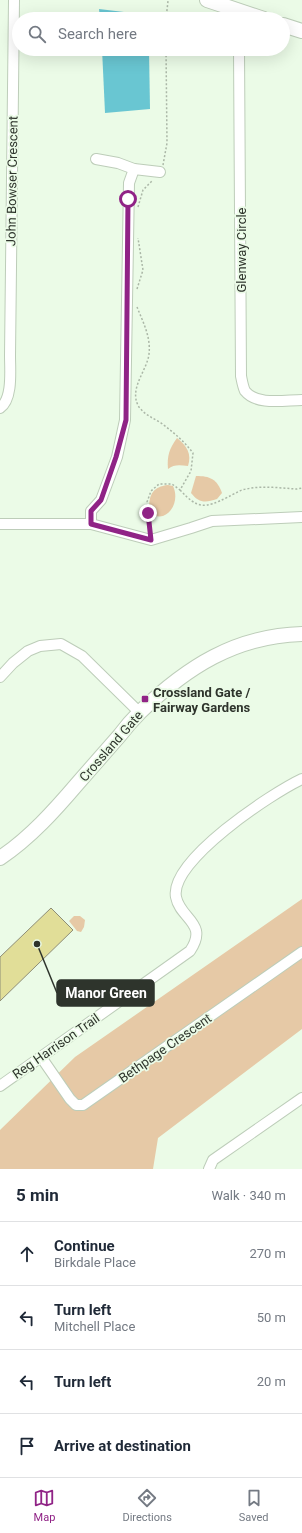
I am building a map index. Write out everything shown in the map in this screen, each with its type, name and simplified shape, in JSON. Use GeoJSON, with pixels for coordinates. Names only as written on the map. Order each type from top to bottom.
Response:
{"type":"FeatureCollection","features":[{"type":"Feature","properties":{"kind":"street","name":"John Bowser Crescent"},"geometry":{"type":"LineString","coordinates":[[14,0],[14,12]]}},
{"type":"Feature","properties":{"kind":"street"},"geometry":{"type":"LineString","coordinates":[[206,0],[233,12]]}},
{"type":"Feature","properties":{"kind":"street"},"geometry":{"type":"LineString","coordinates":[[290,27],[302,31]]}},
{"type":"Feature","properties":{"kind":"street","name":"John Bowser Crescent"},"geometry":{"type":"LineString","coordinates":[[0,408],[4,405],[8,397],[10,356],[13,56]]}},
{"type":"Feature","properties":{"kind":"street","name":"Glenway Circle"},"geometry":{"type":"LineString","coordinates":[[239,56],[241,376],[244,390],[254,398],[265,400],[302,400]]}},
{"type":"Feature","properties":{"kind":"street"},"geometry":{"type":"LineString","coordinates":[[96,159],[118,162],[134,169],[160,172]]}},
{"type":"Feature","properties":{"kind":"street"},"geometry":{"type":"LineString","coordinates":[[91,524],[91,511],[101,500],[116,457],[126,420],[129,183],[134,169]]}},
{"type":"Feature","properties":{"kind":"street"},"geometry":{"type":"LineString","coordinates":[[0,524],[91,524],[151,540],[212,521],[302,517]]}},
{"type":"Feature","properties":{"kind":"street","name":"Crossland Gate"},"geometry":{"type":"LineString","coordinates":[[0,858],[49,816],[139,712],[176,681],[201,663],[222,651],[250,642],[284,634],[302,634]]}},
{"type":"Feature","properties":{"kind":"street"},"geometry":{"type":"LineString","coordinates":[[0,677],[13,663],[28,651],[40,646],[61,644],[82,656],[139,712]]}},
{"type":"Feature","properties":{"kind":"street","name":"Reg Harrison Trail"},"geometry":{"type":"LineString","coordinates":[[0,1086],[190,951],[196,940],[195,928],[176,898],[176,886],[183,873],[207,846],[236,820],[273,795],[302,779]]}},
{"type":"Feature","properties":{"kind":"street","name":"Bethpage Crescent"},"geometry":{"type":"LineString","coordinates":[[41,1057],[70,1099],[76,1105],[83,1105],[302,952]]}},
{"type":"Feature","properties":{"kind":"street"},"geometry":{"type":"LineString","coordinates":[[208,1169],[213,1160],[302,1098]]}},
{"type":"Feature","properties":{"kind":"path"},"geometry":{"type":"LineString","coordinates":[[167,12],[168,1]]}},
{"type":"Feature","properties":{"kind":"path"},"geometry":{"type":"LineString","coordinates":[[137,211],[143,190],[160,172],[164,161],[167,143],[166,56]]}},
{"type":"Feature","properties":{"kind":"path"},"geometry":{"type":"LineString","coordinates":[[137,289],[143,270],[138,237]]}},
{"type":"Feature","properties":{"kind":"path"},"geometry":{"type":"LineString","coordinates":[[135,303],[148,334],[149,354],[144,370],[136,385],[138,406],[147,416],[160,422],[183,440],[193,453],[191,471],[180,490]]}},
{"type":"Feature","properties":{"kind":"path"},"geometry":{"type":"LineString","coordinates":[[151,540],[147,502],[151,491],[159,484],[172,484],[195,504],[206,505],[218,502],[241,490],[265,487],[302,488]]}},
{"type":"Feature","properties":{"kind":"shaded area"},"geometry":{"type":"Polygon","coordinates":[[[177,438],[188,450],[188,466],[180,465],[170,467],[168,469],[169,453],[177,438]]]}},
{"type":"Feature","properties":{"kind":"shaded area"},"geometry":{"type":"Polygon","coordinates":[[[196,476],[212,479],[218,484],[222,493],[217,499],[202,501],[197,499],[191,493],[196,476]]]}},
{"type":"Feature","properties":{"kind":"shaded area"},"geometry":{"type":"Polygon","coordinates":[[[162,486],[173,486],[175,494],[173,507],[163,516],[150,516],[149,505],[153,491],[162,486]]]}},
{"type":"Feature","properties":{"kind":"shaded area"},"geometry":{"type":"Polygon","coordinates":[[[302,899],[302,1029],[158,1138],[153,1169],[0,1169],[0,1130],[75,1057],[302,899]]]}},
{"type":"Feature","properties":{"kind":"shaded area"},"geometry":{"type":"Polygon","coordinates":[[[74,916],[80,916],[85,920],[84,927],[81,932],[77,931],[69,921],[74,916]]]}},
{"type":"Feature","properties":{"kind":"water"},"geometry":{"type":"Polygon","coordinates":[[[99,9],[124,12],[99,12],[99,9]]]}},
{"type":"Feature","properties":{"kind":"water"},"geometry":{"type":"Polygon","coordinates":[[[102,56],[149,56],[150,109],[105,113],[102,56]]]}},
{"type":"Feature","properties":{"kind":"building"},"geometry":{"type":"Polygon","coordinates":[[[51,908],[73,930],[0,1001],[0,957],[51,908]]]}},
{"type":"Feature","properties":{"kind":"place","name":"Crossland Gate / Fairway Gardens"},"geometry":{"type":"Point","coordinates":[145,699]}},
{"type":"Feature","properties":{"kind":"place","name":"Manor Green"},"geometry":{"type":"Point","coordinates":[37,944]}},
{"type":"Feature","properties":{"kind":"route"},"geometry":{"type":"LineString","coordinates":[[128,199],[126,420],[116,457],[101,500],[91,511],[91,524],[151,540],[148,513]]}}]}
